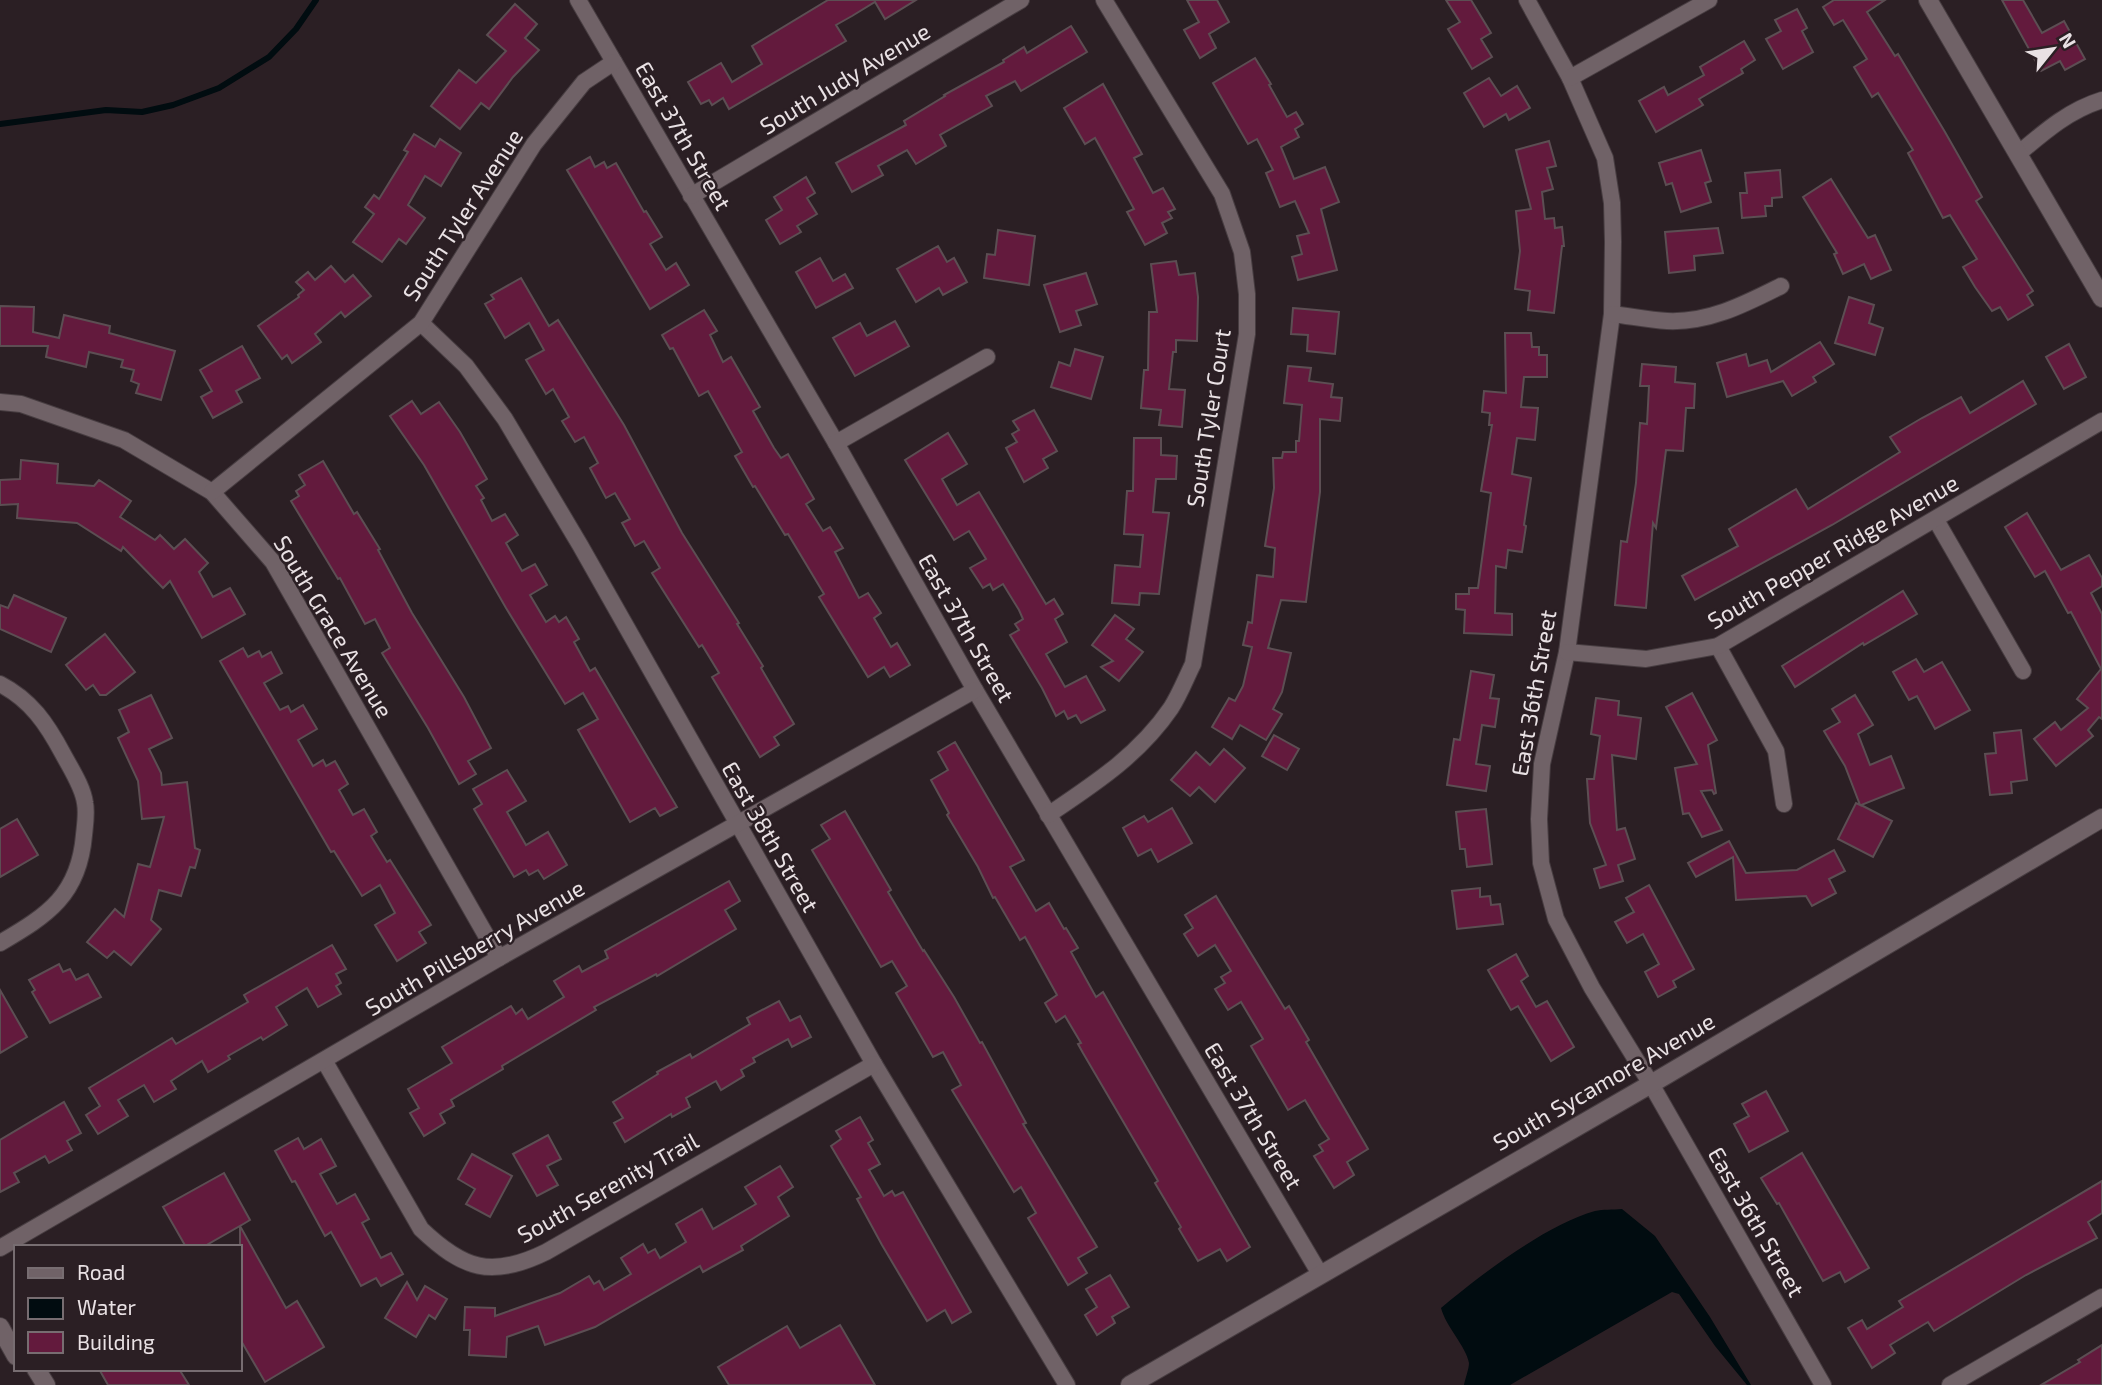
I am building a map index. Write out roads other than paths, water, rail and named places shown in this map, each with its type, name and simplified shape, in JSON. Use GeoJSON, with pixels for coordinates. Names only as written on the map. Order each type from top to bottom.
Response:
{"type":"FeatureCollection","features":[{"type":"Feature","properties":{"kind":"main road"},"geometry":{"type":"LineString","coordinates":[[1928,0],[2102,298]]}},
{"type":"Feature","properties":{"kind":"main road","name":"South Sycamore Avenue"},"geometry":{"type":"LineString","coordinates":[[1130,1385],[1651,1084],[2102,818]]}},
{"type":"Feature","properties":{"kind":"main road"},"geometry":{"type":"LineString","coordinates":[[0,1316],[14,1337]]}},
{"type":"Feature","properties":{"kind":"main road"},"geometry":{"type":"LineString","coordinates":[[0,1327],[14,1352]]}},
{"type":"Feature","properties":{"kind":"street","name":"East 37th Street"},"geometry":{"type":"LineString","coordinates":[[578,0],[836,443],[975,690],[1320,1274]]}},
{"type":"Feature","properties":{"kind":"street","name":"South Judy Avenue"},"geometry":{"type":"LineString","coordinates":[[691,196],[1021,0]]}},
{"type":"Feature","properties":{"kind":"street","name":"South Tyler Court"},"geometry":{"type":"LineString","coordinates":[[1048,815],[1105,777],[1144,742],[1172,706],[1193,664],[1247,334],[1247,294],[1242,252],[1222,194],[1104,0]]}},
{"type":"Feature","properties":{"kind":"street","name":"East 36th Street"},"geometry":{"type":"LineString","coordinates":[[1527,0],[1570,78],[1605,158],[1612,203],[1612,314],[1567,652],[1542,764],[1539,819],[1541,863],[1556,919],[1592,988],[1651,1084],[1823,1385]]}},
{"type":"Feature","properties":{"kind":"street"},"geometry":{"type":"LineString","coordinates":[[1570,78],[1709,0]]}},
{"type":"Feature","properties":{"kind":"street","name":"South Tyler Avenue"},"geometry":{"type":"LineString","coordinates":[[212,492],[421,323],[534,144],[584,82],[614,62]]}},
{"type":"Feature","properties":{"kind":"street"},"geometry":{"type":"LineString","coordinates":[[2018,154],[2060,120],[2102,100]]}},
{"type":"Feature","properties":{"kind":"street"},"geometry":{"type":"LineString","coordinates":[[1612,314],[1667,321],[1699,319],[1730,311],[1782,286]]}},
{"type":"Feature","properties":{"kind":"street","name":"East 38th Street"},"geometry":{"type":"LineString","coordinates":[[421,323],[466,366],[505,419],[580,545],[874,1064],[1067,1385]]}},
{"type":"Feature","properties":{"kind":"street"},"geometry":{"type":"LineString","coordinates":[[836,443],[986,357]]}},
{"type":"Feature","properties":{"kind":"street","name":"South Grace Avenue"},"geometry":{"type":"LineString","coordinates":[[0,402],[21,404],[124,440],[212,492],[274,562],[499,958]]}},
{"type":"Feature","properties":{"kind":"street","name":"South Pepper Ridge Avenue"},"geometry":{"type":"LineString","coordinates":[[1567,652],[1646,659],[1718,646],[2102,421]]}},
{"type":"Feature","properties":{"kind":"street"},"geometry":{"type":"LineString","coordinates":[[1936,520],[2023,671]]}},
{"type":"Feature","properties":{"kind":"street"},"geometry":{"type":"LineString","coordinates":[[1718,646],[1776,751],[1784,804]]}},
{"type":"Feature","properties":{"kind":"street"},"geometry":{"type":"LineString","coordinates":[[0,684],[14,691],[35,708],[50,731],[85,802],[86,818],[82,858],[74,879],[60,900],[39,920],[0,943]]}},
{"type":"Feature","properties":{"kind":"street","name":"South Pillsberry Avenue"},"geometry":{"type":"LineString","coordinates":[[0,1248],[499,958],[975,690]]}},
{"type":"Feature","properties":{"kind":"street","name":"South Serenity Trail"},"geometry":{"type":"LineString","coordinates":[[324,1062],[421,1229],[441,1248],[483,1269],[529,1261],[874,1064]]}},
{"type":"Feature","properties":{"kind":"street"},"geometry":{"type":"LineString","coordinates":[[1950,1385],[2102,1297]]}},
{"type":"Feature","properties":{"kind":"water"},"geometry":{"type":"Polygon","coordinates":[[[1622,1209],[1655,1236],[1710,1317],[1751,1385],[1747,1385],[1715,1346],[1679,1294],[1672,1292],[1510,1385],[1464,1385],[1469,1363],[1441,1308],[1474,1281],[1556,1227],[1595,1211],[1622,1209]]]}},
{"type":"Feature","properties":{"kind":"waterway"},"geometry":{"type":"LineString","coordinates":[[0,124],[106,110],[142,112],[173,105],[219,88],[269,57],[296,29],[316,0]]}}]}
